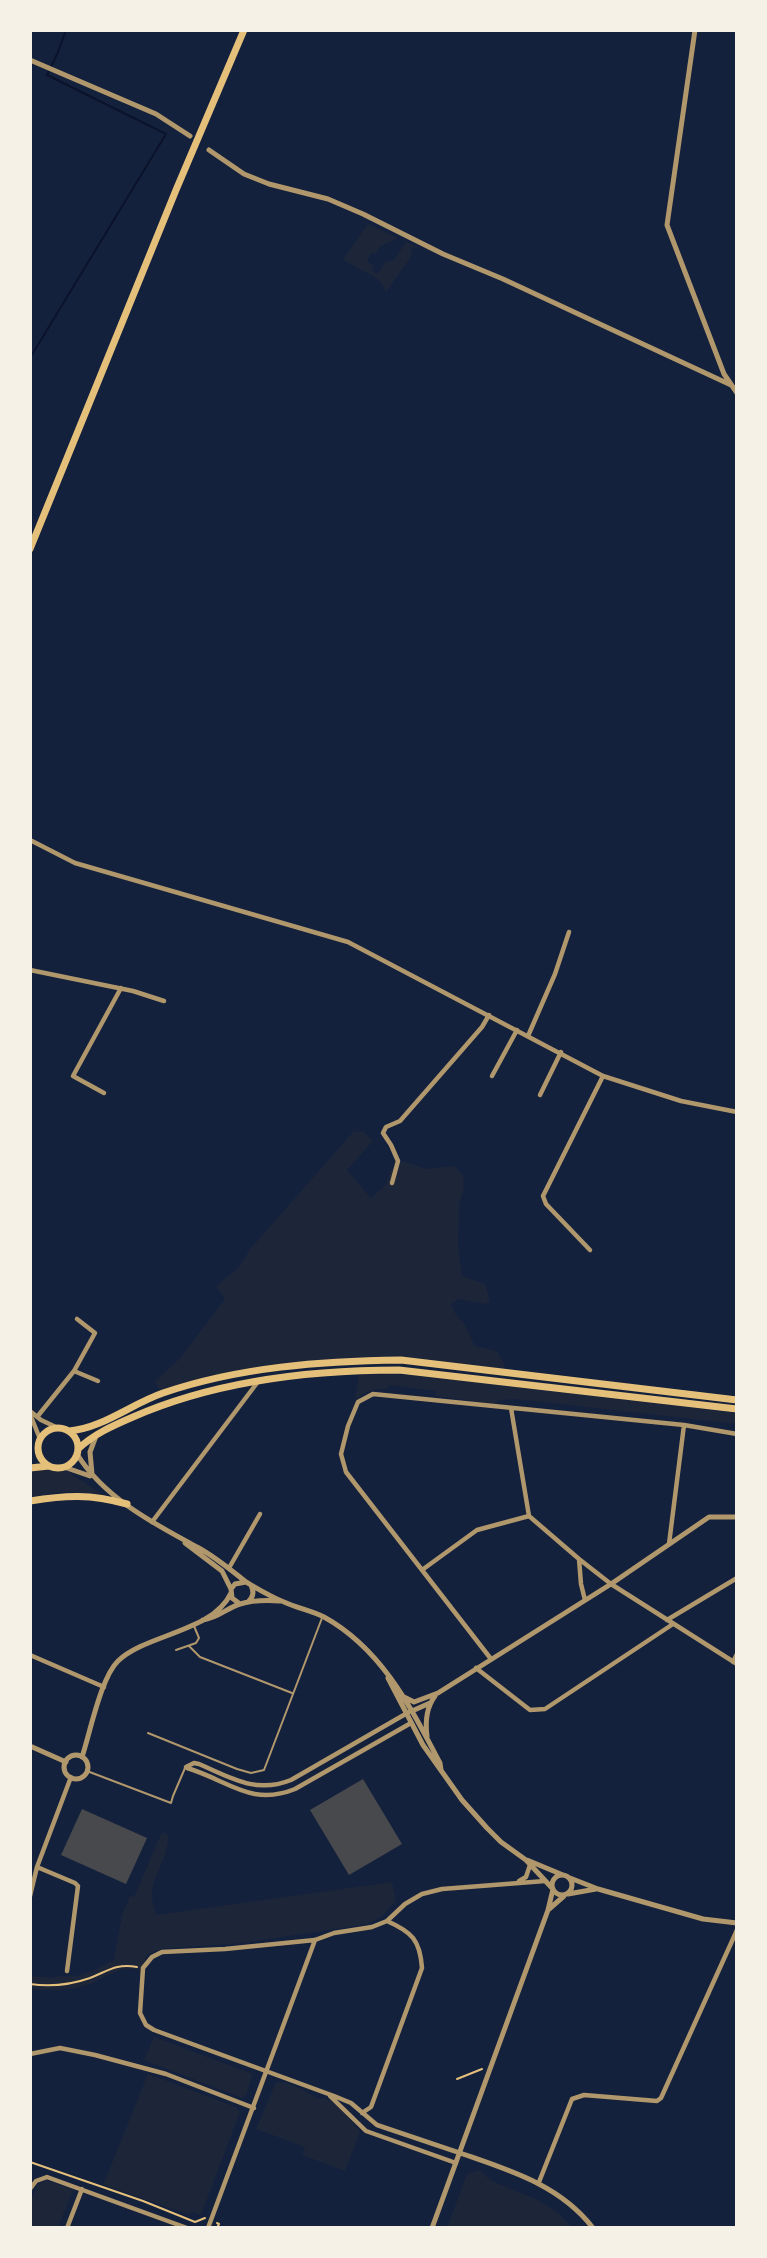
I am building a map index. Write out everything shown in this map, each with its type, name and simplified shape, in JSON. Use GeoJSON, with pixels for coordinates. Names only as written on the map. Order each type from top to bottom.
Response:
{"type":"FeatureCollection","features":[{"type":"Feature","properties":{"kind":"main road"},"geometry":{"type":"LineString","coordinates":[[30,549],[244,30]]}},
{"type":"Feature","properties":{"kind":"main road"},"geometry":{"type":"LineString","coordinates":[[49,1466],[43,1462],[38,1451],[40,1439],[45,1432],[58,1428],[69,1431],[89,1427],[161,1393],[211,1380],[263,1369],[352,1360],[401,1360],[737,1400]]}},
{"type":"Feature","properties":{"kind":"main road"},"geometry":{"type":"LineString","coordinates":[[77,1452],[100,1432],[166,1402],[257,1381],[353,1370],[399,1370],[737,1409]]}},
{"type":"Feature","properties":{"kind":"main road"},"geometry":{"type":"LineString","coordinates":[[30,1468],[64,1467],[74,1460],[77,1452],[76,1441],[69,1431]]}},
{"type":"Feature","properties":{"kind":"main road"},"geometry":{"type":"LineString","coordinates":[[30,1457],[38,1451]]}},
{"type":"Feature","properties":{"kind":"main road"},"geometry":{"type":"LineString","coordinates":[[30,1500],[69,1495],[101,1497],[127,1504]]}},
{"type":"Feature","properties":{"kind":"street"},"geometry":{"type":"LineString","coordinates":[[695,30],[667,225],[724,374],[737,393]]}},
{"type":"Feature","properties":{"kind":"street"},"geometry":{"type":"LineString","coordinates":[[30,60],[156,114],[190,136]]}},
{"type":"Feature","properties":{"kind":"street"},"geometry":{"type":"LineString","coordinates":[[209,150],[244,174],[269,184],[328,199],[363,214],[423,245],[731,385]]}},
{"type":"Feature","properties":{"kind":"street"},"geometry":{"type":"LineString","coordinates":[[30,849],[31,840],[75,863],[348,942],[603,1076],[681,1101],[737,1112]]}},
{"type":"Feature","properties":{"kind":"street"},"geometry":{"type":"LineString","coordinates":[[528,1036],[569,932]]}},
{"type":"Feature","properties":{"kind":"street"},"geometry":{"type":"LineString","coordinates":[[30,970],[121,988],[164,1001]]}},
{"type":"Feature","properties":{"kind":"street"},"geometry":{"type":"LineString","coordinates":[[104,1093],[73,1076],[121,988]]}},
{"type":"Feature","properties":{"kind":"street"},"geometry":{"type":"LineString","coordinates":[[392,1183],[398,1161],[383,1133],[386,1127],[400,1121],[482,1027],[489,1015]]}},
{"type":"Feature","properties":{"kind":"street"},"geometry":{"type":"LineString","coordinates":[[492,1076],[517,1030]]}},
{"type":"Feature","properties":{"kind":"street"},"geometry":{"type":"LineString","coordinates":[[540,1095],[561,1052]]}},
{"type":"Feature","properties":{"kind":"street"},"geometry":{"type":"LineString","coordinates":[[590,1250],[546,1204],[543,1196],[603,1076]]}},
{"type":"Feature","properties":{"kind":"street"},"geometry":{"type":"LineString","coordinates":[[37,1417],[74,1371],[95,1333],[77,1319]]}},
{"type":"Feature","properties":{"kind":"street"},"geometry":{"type":"LineString","coordinates":[[74,1371],[98,1381]]}},
{"type":"Feature","properties":{"kind":"street"},"geometry":{"type":"LineString","coordinates":[[152,1522],[257,1381]]}},
{"type":"Feature","properties":{"kind":"street"},"geometry":{"type":"LineString","coordinates":[[491,1659],[346,1472],[341,1454],[358,1402],[373,1394],[684,1425],[737,1434]]}},
{"type":"Feature","properties":{"kind":"street"},"geometry":{"type":"LineString","coordinates":[[512,1408],[529,1516],[611,1584],[735,1663],[737,1654]]}},
{"type":"Feature","properties":{"kind":"street"},"geometry":{"type":"LineString","coordinates":[[30,1412],[58,1428]]}},
{"type":"Feature","properties":{"kind":"street"},"geometry":{"type":"LineString","coordinates":[[30,1412],[40,1439]]}},
{"type":"Feature","properties":{"kind":"street"},"geometry":{"type":"LineString","coordinates":[[669,1544],[684,1425]]}},
{"type":"Feature","properties":{"kind":"street"},"geometry":{"type":"LineString","coordinates":[[93,1477],[90,1452],[93,1440],[100,1432]]}},
{"type":"Feature","properties":{"kind":"street"},"geometry":{"type":"LineString","coordinates":[[77,1452],[93,1477]]}},
{"type":"Feature","properties":{"kind":"street"},"geometry":{"type":"LineString","coordinates":[[64,1467],[93,1477],[152,1522],[198,1547],[248,1583],[283,1602],[323,1616],[352,1636],[371,1652],[404,1697],[411,1723],[450,1785],[482,1823],[528,1863],[558,1895],[598,1889]]}},
{"type":"Feature","properties":{"kind":"street"},"geometry":{"type":"LineString","coordinates":[[229,1568],[260,1514]]}},
{"type":"Feature","properties":{"kind":"street"},"geometry":{"type":"LineString","coordinates":[[422,1570],[477,1530],[529,1516]]}},
{"type":"Feature","properties":{"kind":"street"},"geometry":{"type":"LineString","coordinates":[[404,1697],[414,1702],[438,1693],[611,1584],[709,1517],[737,1517]]}},
{"type":"Feature","properties":{"kind":"street"},"geometry":{"type":"LineString","coordinates":[[182,1540],[194,1552],[222,1571],[232,1598],[240,1604]]}},
{"type":"Feature","properties":{"kind":"street"},"geometry":{"type":"LineString","coordinates":[[579,1559],[585,1600]]}},
{"type":"Feature","properties":{"kind":"street"},"geometry":{"type":"LineString","coordinates":[[667,1620],[737,1578]]}},
{"type":"Feature","properties":{"kind":"street"},"geometry":{"type":"LineString","coordinates":[[82,1757],[104,1687],[118,1661],[130,1652],[203,1620],[224,1606],[235,1584],[248,1583]]}},
{"type":"Feature","properties":{"kind":"street"},"geometry":{"type":"LineString","coordinates":[[248,1583],[254,1591],[248,1602]]}},
{"type":"Feature","properties":{"kind":"street"},"geometry":{"type":"LineString","coordinates":[[203,1620],[248,1602],[283,1602]]}},
{"type":"Feature","properties":{"kind":"street"},"geometry":{"type":"LineString","coordinates":[[476,1668],[530,1710],[537,1711],[545,1709],[673,1624]]}},
{"type":"Feature","properties":{"kind":"street"},"geometry":{"type":"LineString","coordinates":[[30,1655],[104,1687]]}},
{"type":"Feature","properties":{"kind":"street"},"geometry":{"type":"LineString","coordinates":[[387,1674],[427,1739],[441,1770]]}},
{"type":"Feature","properties":{"kind":"street"},"geometry":{"type":"LineString","coordinates":[[186,1767],[199,1764],[258,1787],[278,1786],[409,1712],[430,1703],[438,1693]]}},
{"type":"Feature","properties":{"kind":"street"},"geometry":{"type":"LineString","coordinates":[[427,1739],[426,1725],[430,1703]]}},
{"type":"Feature","properties":{"kind":"street"},"geometry":{"type":"LineString","coordinates":[[186,1767],[252,1795],[274,1796],[295,1788],[411,1723]]}},
{"type":"Feature","properties":{"kind":"street"},"geometry":{"type":"LineString","coordinates":[[30,1746],[66,1762]]}},
{"type":"Feature","properties":{"kind":"street"},"geometry":{"type":"LineString","coordinates":[[73,1756],[82,1757],[87,1763],[87,1771],[79,1778],[71,1777],[66,1772],[66,1762],[73,1756]]}},
{"type":"Feature","properties":{"kind":"street"},"geometry":{"type":"LineString","coordinates":[[30,1896],[37,1867],[71,1777]]}},
{"type":"Feature","properties":{"kind":"street"},"geometry":{"type":"LineString","coordinates":[[528,1863],[598,1889],[703,1919],[737,1923]]}},
{"type":"Feature","properties":{"kind":"street"},"geometry":{"type":"LineString","coordinates":[[518,1882],[526,1877],[528,1863]]}},
{"type":"Feature","properties":{"kind":"street"},"geometry":{"type":"LineString","coordinates":[[37,1867],[78,1886],[67,1971]]}},
{"type":"Feature","properties":{"kind":"street"},"geometry":{"type":"LineString","coordinates":[[432,2228],[548,1910],[555,1878],[566,1876]]}},
{"type":"Feature","properties":{"kind":"street"},"geometry":{"type":"LineString","coordinates":[[548,1910],[573,1887],[566,1876]]}},
{"type":"Feature","properties":{"kind":"street"},"geometry":{"type":"LineString","coordinates":[[545,1881],[442,1889],[422,1894],[405,1904],[387,1921],[315,1940],[162,1952],[152,1956],[143,1968],[139,2001],[142,2020],[154,2030],[351,2103],[377,2124],[539,2182],[562,2197],[585,2217],[593,2228]]}},
{"type":"Feature","properties":{"kind":"street"},"geometry":{"type":"LineString","coordinates":[[362,2113],[371,2107],[422,1968],[421,1952],[414,1937],[406,1929],[387,1921]]}},
{"type":"Feature","properties":{"kind":"street"},"geometry":{"type":"LineString","coordinates":[[539,2182],[572,2099],[576,2096],[657,2101],[661,2098],[737,1930]]}},
{"type":"Feature","properties":{"kind":"street"},"geometry":{"type":"LineString","coordinates":[[208,2228],[315,1940]]}},
{"type":"Feature","properties":{"kind":"street"},"geometry":{"type":"LineString","coordinates":[[30,2054],[60,2048],[95,2055],[166,2074],[254,2108]]}},
{"type":"Feature","properties":{"kind":"street"},"geometry":{"type":"LineString","coordinates":[[327,2093],[366,2131],[456,2163]]}},
{"type":"Feature","properties":{"kind":"street"},"geometry":{"type":"LineString","coordinates":[[346,2109],[351,2103]]}},
{"type":"Feature","properties":{"kind":"street"},"geometry":{"type":"LineString","coordinates":[[30,2189],[36,2180],[47,2177],[187,2228]]}},
{"type":"Feature","properties":{"kind":"street"},"geometry":{"type":"LineString","coordinates":[[66,2228],[82,2189]]}},
{"type":"Feature","properties":{"kind":"lane"},"geometry":{"type":"LineString","coordinates":[[148,1733],[244,1771],[251,1773],[264,1770],[323,1616]]}},
{"type":"Feature","properties":{"kind":"lane"},"geometry":{"type":"LineString","coordinates":[[176,1650],[196,1643],[199,1638],[194,1625]]}},
{"type":"Feature","properties":{"kind":"lane"},"geometry":{"type":"LineString","coordinates":[[189,1646],[200,1657],[293,1693]]}},
{"type":"Feature","properties":{"kind":"lane"},"geometry":{"type":"LineString","coordinates":[[87,1771],[172,1803],[186,1767]]}},
{"type":"Feature","properties":{"kind":"path"},"geometry":{"type":"LineString","coordinates":[[30,1984],[50,1987],[88,1979],[121,1965],[131,1965]]}},
{"type":"Feature","properties":{"kind":"path"},"geometry":{"type":"LineString","coordinates":[[457,2079],[492,2065]]}},
{"type":"Feature","properties":{"kind":"path"},"geometry":{"type":"LineString","coordinates":[[30,2162],[195,2222],[204,2218]]}},
{"type":"Feature","properties":{"kind":"path"},"geometry":{"type":"LineString","coordinates":[[218,2228],[219,2224]]}},
{"type":"Feature","properties":{"kind":"shaded area"},"geometry":{"type":"Polygon","coordinates":[[[368,224],[398,238],[381,246],[375,254],[371,253],[367,261],[374,266],[372,271],[378,274],[385,262],[394,260],[406,242],[418,247],[413,247],[410,251],[413,254],[386,292],[373,276],[343,259],[368,224]]]}},
{"type":"Feature","properties":{"kind":"shaded area"},"geometry":{"type":"Polygon","coordinates":[[[354,1131],[364,1132],[373,1141],[347,1170],[371,1198],[386,1185],[391,1170],[403,1161],[425,1169],[454,1166],[463,1175],[458,1247],[462,1276],[485,1284],[490,1301],[485,1304],[458,1299],[451,1304],[475,1346],[497,1351],[505,1372],[402,1360],[263,1369],[161,1393],[155,1382],[181,1357],[225,1299],[216,1286],[238,1268],[251,1248],[354,1131]]]}},
{"type":"Feature","properties":{"kind":"shaded area"},"geometry":{"type":"Polygon","coordinates":[[[359,1374],[413,1375],[737,1413],[737,1424],[516,1399],[500,1400],[495,1404],[436,1396],[435,1391],[390,1385],[387,1389],[370,1391],[355,1400],[359,1374]]]}},
{"type":"Feature","properties":{"kind":"shaded area"},"geometry":{"type":"Polygon","coordinates":[[[37,1468],[65,1470],[102,1494],[62,1492],[30,1497],[30,1472],[37,1468]]]}},
{"type":"Feature","properties":{"kind":"shaded area"},"geometry":{"type":"Polygon","coordinates":[[[162,1832],[168,1835],[168,1844],[152,1891],[156,1915],[392,1882],[396,1901],[381,1917],[368,1924],[243,1943],[161,1949],[147,1955],[141,1970],[125,1969],[71,1989],[30,1989],[30,1976],[54,1978],[80,1975],[114,1960],[122,1915],[130,1896],[134,1897],[162,1832]]]}},
{"type":"Feature","properties":{"kind":"shaded area"},"geometry":{"type":"Polygon","coordinates":[[[154,2037],[253,2074],[246,2095],[242,2098],[144,2060],[154,2037]]]}},
{"type":"Feature","properties":{"kind":"shaded area"},"geometry":{"type":"Polygon","coordinates":[[[148,2074],[236,2107],[240,2112],[201,2215],[192,2212],[188,2214],[103,2185],[148,2074]]]}},
{"type":"Feature","properties":{"kind":"shaded area"},"geometry":{"type":"Polygon","coordinates":[[[276,2082],[294,2085],[340,2106],[360,2132],[345,2171],[302,2155],[305,2147],[256,2129],[276,2082]]]}},
{"type":"Feature","properties":{"kind":"shaded area"},"geometry":{"type":"Polygon","coordinates":[[[480,2170],[498,2184],[538,2200],[558,2213],[573,2228],[447,2228],[467,2174],[480,2170]]]}},
{"type":"Feature","properties":{"kind":"shaded area"},"geometry":{"type":"Polygon","coordinates":[[[46,2180],[73,2190],[58,2228],[30,2228],[30,2203],[37,2185],[46,2180]]]}},
{"type":"Feature","properties":{"kind":"building"},"geometry":{"type":"Polygon","coordinates":[[[363,1779],[402,1844],[349,1875],[310,1810],[363,1779]]]}},
{"type":"Feature","properties":{"kind":"building"},"geometry":{"type":"Polygon","coordinates":[[[82,1809],[147,1838],[126,1884],[61,1855],[82,1809]]]}},
{"type":"Feature","properties":{"kind":"waterway"},"geometry":{"type":"LineString","coordinates":[[30,358],[166,134],[47,75],[66,30]]}}]}
